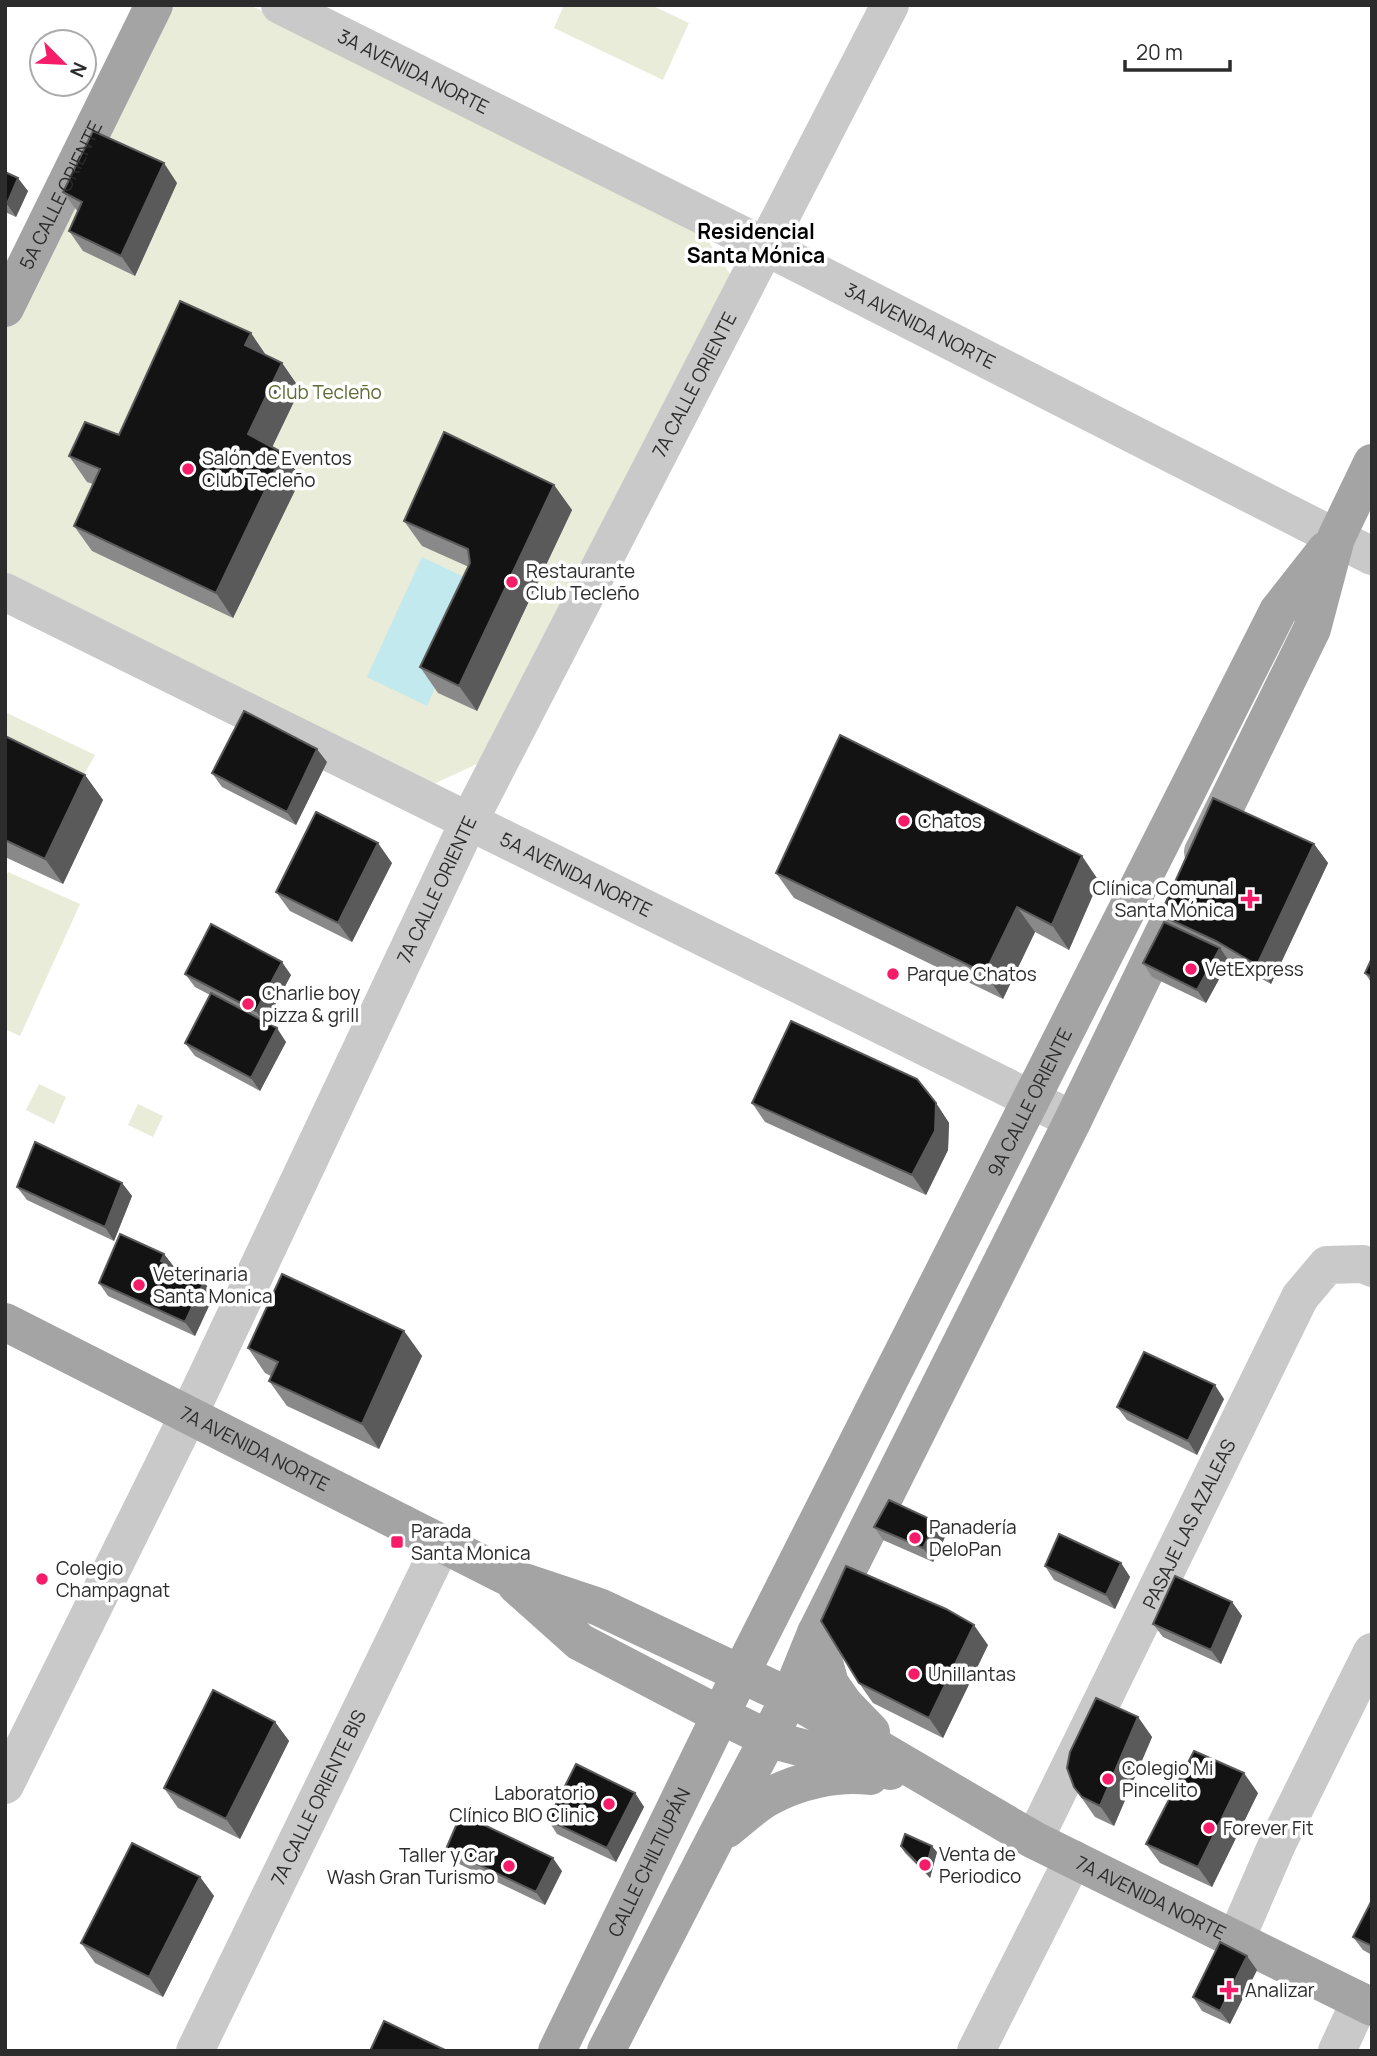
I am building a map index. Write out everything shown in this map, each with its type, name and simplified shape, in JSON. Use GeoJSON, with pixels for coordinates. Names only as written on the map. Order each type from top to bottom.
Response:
{"type":"FeatureCollection","features":[{"type":"Feature","properties":{"kind":"main road","name":"5A CALLE ORIENTE"},"geometry":{"type":"LineString","coordinates":[[5,308],[154,5]]}},
{"type":"Feature","properties":{"kind":"main road","name":"9A CALLE ORIENTE"},"geometry":{"type":"LineString","coordinates":[[790,1697],[817,1633],[1073,1120],[1312,629],[1336,538],[1372,463]]}},
{"type":"Feature","properties":{"kind":"main road","name":"9A CALLE ORIENTE"},"geometry":{"type":"LineString","coordinates":[[740,1675],[1278,611],[1336,538]]}},
{"type":"Feature","properties":{"kind":"main road","name":"7A AVENIDA NORTE"},"geometry":{"type":"LineString","coordinates":[[5,1322],[506,1576],[599,1607],[790,1697],[1034,1840],[1366,2004]]}},
{"type":"Feature","properties":{"kind":"main road","name":"7A AVENIDA NORTE"},"geometry":{"type":"LineString","coordinates":[[506,1576],[580,1642],[720,1716],[769,1739],[936,1783]]}},
{"type":"Feature","properties":{"kind":"main road"},"geometry":{"type":"LineString","coordinates":[[817,1633],[830,1684],[844,1704],[875,1736],[936,1783]]}},
{"type":"Feature","properties":{"kind":"main road","name":"CALLE CHILTIUPÁN"},"geometry":{"type":"LineString","coordinates":[[558,2051],[740,1675]]}},
{"type":"Feature","properties":{"kind":"main road"},"geometry":{"type":"LineString","coordinates":[[606,2051],[790,1697]]}},
{"type":"Feature","properties":{"kind":"main road"},"geometry":{"type":"LineString","coordinates":[[715,1839],[767,1798],[811,1780],[853,1774],[936,1783]]}},
{"type":"Feature","properties":{"kind":"street","name":"3A AVENIDA NORTE"},"geometry":{"type":"LineString","coordinates":[[280,5],[766,247],[1372,556]]}},
{"type":"Feature","properties":{"kind":"street","name":"7A CALLE ORIENTE"},"geometry":{"type":"LineString","coordinates":[[5,1785],[189,1413],[469,821],[890,5]]}},
{"type":"Feature","properties":{"kind":"street","name":"5A AVENIDA NORTE"},"geometry":{"type":"LineString","coordinates":[[5,592],[1073,1120]]}},
{"type":"Feature","properties":{"kind":"street","name":"PASAJE LAS AZALEAS"},"geometry":{"type":"LineString","coordinates":[[1034,1840],[1300,1297],[1327,1265],[1369,1259]]}},
{"type":"Feature","properties":{"kind":"street","name":"7A CALLE ORIENTE BIS"},"geometry":{"type":"LineString","coordinates":[[195,2051],[442,1544]]}},
{"type":"Feature","properties":{"kind":"street"},"geometry":{"type":"LineString","coordinates":[[1236,1939],[1278,1842],[1372,1652]]}},
{"type":"Feature","properties":{"kind":"street"},"geometry":{"type":"LineString","coordinates":[[976,2051],[1073,1859]]}},
{"type":"Feature","properties":{"kind":"street"},"geometry":{"type":"LineString","coordinates":[[1337,2051],[1366,2004]]}},
{"type":"Feature","properties":{"kind":"green space","name":"Club Tecleño"},"geometry":{"type":"Polygon","coordinates":[[[160,5],[250,5],[705,236],[734,280],[492,757],[425,788],[5,580],[5,330],[160,5]]]}},
{"type":"Feature","properties":{"kind":"green space"},"geometry":{"type":"Polygon","coordinates":[[[564,5],[651,5],[689,23],[663,80],[554,28],[564,5]]]}},
{"type":"Feature","properties":{"kind":"green space"},"geometry":{"type":"Polygon","coordinates":[[[5,712],[95,755],[77,787],[5,753],[5,712]]]}},
{"type":"Feature","properties":{"kind":"green space"},"geometry":{"type":"Polygon","coordinates":[[[8,872],[80,904],[20,1036],[5,1029],[5,878],[8,872]]]}},
{"type":"Feature","properties":{"kind":"green space"},"geometry":{"type":"Polygon","coordinates":[[[39,1084],[66,1097],[54,1124],[26,1110],[39,1084]]]}},
{"type":"Feature","properties":{"kind":"green space"},"geometry":{"type":"Polygon","coordinates":[[[138,1104],[163,1116],[153,1137],[128,1125],[138,1104]]]}},
{"type":"Feature","properties":{"kind":"water"},"geometry":{"type":"Polygon","coordinates":[[[422,557],[481,585],[427,706],[367,677],[422,557]]]}},
{"type":"Feature","properties":{"kind":"building"},"geometry":{"type":"Polygon","coordinates":[[[93,131],[164,163],[121,256],[69,231],[82,202],[63,192],[93,131]]]}},
{"type":"Feature","properties":{"kind":"building"},"geometry":{"type":"Polygon","coordinates":[[[5,172],[18,178],[7,204],[5,203],[5,172]]]}},
{"type":"Feature","properties":{"kind":"building","name":"Salón de Eventos Club Tecleño"},"geometry":{"type":"Polygon","coordinates":[[[180,301],[251,333],[245,345],[282,363],[248,434],[283,453],[216,593],[74,526],[100,469],[69,456],[85,422],[119,435],[180,301]]]}},
{"type":"Feature","properties":{"kind":"building"},"geometry":{"type":"Polygon","coordinates":[[[444,432],[554,485],[459,686],[420,667],[470,563],[468,549],[404,521],[444,432]]]}},
{"type":"Feature","properties":{"kind":"building"},"geometry":{"type":"Polygon","coordinates":[[[244,711],[317,749],[287,812],[212,773],[244,711]]]}},
{"type":"Feature","properties":{"kind":"building","name":"Chatos"},"geometry":{"type":"Polygon","coordinates":[[[840,735],[1082,856],[1052,925],[1017,907],[985,973],[776,873],[840,735]]]}},
{"type":"Feature","properties":{"kind":"building"},"geometry":{"type":"Polygon","coordinates":[[[5,736],[85,775],[45,859],[5,840],[5,736]]]}},
{"type":"Feature","properties":{"kind":"building","name":"Clínica Comunal Santa Mónica"},"geometry":{"type":"Polygon","coordinates":[[[1213,798],[1314,844],[1257,965],[1216,941],[1160,915],[1213,798]]]}},
{"type":"Feature","properties":{"kind":"building"},"geometry":{"type":"Polygon","coordinates":[[[316,812],[378,843],[338,923],[276,892],[316,812]]]}},
{"type":"Feature","properties":{"kind":"building","name":"VetExpress"},"geometry":{"type":"Polygon","coordinates":[[[1164,922],[1220,948],[1197,990],[1143,963],[1164,922]]]}},
{"type":"Feature","properties":{"kind":"building"},"geometry":{"type":"Polygon","coordinates":[[[211,924],[282,962],[256,1011],[185,974],[211,924]]]}},
{"type":"Feature","properties":{"kind":"building"},"geometry":{"type":"Polygon","coordinates":[[[1372,958],[1372,977],[1365,973],[1372,958]]]}},
{"type":"Feature","properties":{"kind":"building"},"geometry":{"type":"Polygon","coordinates":[[[211,993],[277,1028],[251,1078],[185,1043],[211,993]]]}},
{"type":"Feature","properties":{"kind":"building"},"geometry":{"type":"Polygon","coordinates":[[[791,1021],[917,1079],[936,1103],[935,1131],[912,1175],[752,1103],[791,1021]]]}},
{"type":"Feature","properties":{"kind":"building"},"geometry":{"type":"Polygon","coordinates":[[[35,1142],[122,1183],[105,1227],[17,1187],[35,1142]]]}},
{"type":"Feature","properties":{"kind":"building"},"geometry":{"type":"Polygon","coordinates":[[[120,1234],[164,1254],[161,1261],[204,1282],[185,1322],[99,1283],[120,1234]]]}},
{"type":"Feature","properties":{"kind":"building"},"geometry":{"type":"Polygon","coordinates":[[[282,1274],[404,1331],[362,1424],[269,1381],[278,1362],[248,1348],[282,1274]]]}},
{"type":"Feature","properties":{"kind":"building"},"geometry":{"type":"Polygon","coordinates":[[[1144,1352],[1215,1385],[1188,1441],[1117,1407],[1144,1352]]]}},
{"type":"Feature","properties":{"kind":"building"},"geometry":{"type":"Polygon","coordinates":[[[889,1500],[936,1522],[923,1548],[874,1527],[889,1500]]]}},
{"type":"Feature","properties":{"kind":"building"},"geometry":{"type":"Polygon","coordinates":[[[1059,1534],[1121,1563],[1106,1595],[1045,1566],[1059,1534]]]}},
{"type":"Feature","properties":{"kind":"building","name":"Unillantas"},"geometry":{"type":"Polygon","coordinates":[[[846,1566],[946,1609],[974,1625],[929,1718],[859,1683],[821,1621],[846,1566]]]}},
{"type":"Feature","properties":{"kind":"building"},"geometry":{"type":"Polygon","coordinates":[[[1175,1576],[1232,1602],[1211,1650],[1153,1624],[1175,1576]]]}},
{"type":"Feature","properties":{"kind":"building"},"geometry":{"type":"Polygon","coordinates":[[[213,1690],[275,1722],[226,1819],[164,1788],[213,1690]]]}},
{"type":"Feature","properties":{"kind":"building"},"geometry":{"type":"Polygon","coordinates":[[[1096,1698],[1138,1717],[1100,1806],[1082,1797],[1074,1787],[1067,1768],[1070,1752],[1096,1698]]]}},
{"type":"Feature","properties":{"kind":"building"},"geometry":{"type":"Polygon","coordinates":[[[1194,1751],[1244,1773],[1198,1867],[1146,1844],[1194,1751]]]}},
{"type":"Feature","properties":{"kind":"building"},"geometry":{"type":"Polygon","coordinates":[[[576,1764],[635,1793],[607,1848],[548,1820],[576,1764]]]}},
{"type":"Feature","properties":{"kind":"building","name":"Taller y Car Wash Gran Turismo"},"geometry":{"type":"Polygon","coordinates":[[[461,1814],[553,1858],[536,1892],[446,1849],[461,1814]]]}},
{"type":"Feature","properties":{"kind":"building","name":"Venta de Periodico"},"geometry":{"type":"Polygon","coordinates":[[[905,1834],[932,1846],[925,1871],[901,1846],[905,1834]]]}},
{"type":"Feature","properties":{"kind":"building"},"geometry":{"type":"Polygon","coordinates":[[[132,1843],[200,1877],[149,1977],[81,1943],[132,1843]]]}},
{"type":"Feature","properties":{"kind":"building"},"geometry":{"type":"Polygon","coordinates":[[[1372,1900],[1372,1946],[1353,1937],[1372,1900]]]}},
{"type":"Feature","properties":{"kind":"building"},"geometry":{"type":"Polygon","coordinates":[[[1220,1942],[1247,1956],[1220,2011],[1193,1997],[1220,1942]]]}},
{"type":"Feature","properties":{"kind":"building"},"geometry":{"type":"Polygon","coordinates":[[[384,2021],[447,2051],[370,2051],[384,2021]]]}},
{"type":"Feature","properties":{"kind":"place","name":"Salón de Eventos Club Tecleño"},"geometry":{"type":"Point","coordinates":[188,469]}},
{"type":"Feature","properties":{"kind":"place","name":"Restaurante Club Tecleño"},"geometry":{"type":"Point","coordinates":[512,582]}},
{"type":"Feature","properties":{"kind":"place","name":"Chatos"},"geometry":{"type":"Point","coordinates":[904,821]}},
{"type":"Feature","properties":{"kind":"place","name":"Clínica Comunal Santa Mónica"},"geometry":{"type":"Point","coordinates":[1250,899]}},
{"type":"Feature","properties":{"kind":"place","name":"VetExpress"},"geometry":{"type":"Point","coordinates":[1191,969]}},
{"type":"Feature","properties":{"kind":"place","name":"Parque Chatos"},"geometry":{"type":"Point","coordinates":[893,974]}},
{"type":"Feature","properties":{"kind":"place","name":"Charlie boy pizza & grill"},"geometry":{"type":"Point","coordinates":[248,1004]}},
{"type":"Feature","properties":{"kind":"place","name":"Veterinaria Santa Monica"},"geometry":{"type":"Point","coordinates":[139,1285]}},
{"type":"Feature","properties":{"kind":"place","name":"Panadería DeloPan"},"geometry":{"type":"Point","coordinates":[915,1538]}},
{"type":"Feature","properties":{"kind":"place","name":"Parada Santa Monica"},"geometry":{"type":"Point","coordinates":[397,1542]}},
{"type":"Feature","properties":{"kind":"place","name":"Colegio Champagnat"},"geometry":{"type":"Point","coordinates":[42,1579]}},
{"type":"Feature","properties":{"kind":"place","name":"Unillantas"},"geometry":{"type":"Point","coordinates":[914,1674]}},
{"type":"Feature","properties":{"kind":"place","name":"Colegio Mi Pincelito"},"geometry":{"type":"Point","coordinates":[1108,1779]}},
{"type":"Feature","properties":{"kind":"place","name":"Laboratorio Clínico BIO Clinic"},"geometry":{"type":"Point","coordinates":[609,1804]}},
{"type":"Feature","properties":{"kind":"place","name":"Forever Fit"},"geometry":{"type":"Point","coordinates":[1209,1828]}},
{"type":"Feature","properties":{"kind":"place","name":"Venta de Periodico"},"geometry":{"type":"Point","coordinates":[925,1865]}},
{"type":"Feature","properties":{"kind":"place","name":"Taller y Car Wash Gran Turismo"},"geometry":{"type":"Point","coordinates":[509,1866]}},
{"type":"Feature","properties":{"kind":"place","name":"Analizar"},"geometry":{"type":"Point","coordinates":[1229,1990]}},
{"type":"Feature","properties":{"kind":"district","name":"Residencial Santa Mónica"},"geometry":{"type":"Point","coordinates":[756,243]}}]}
